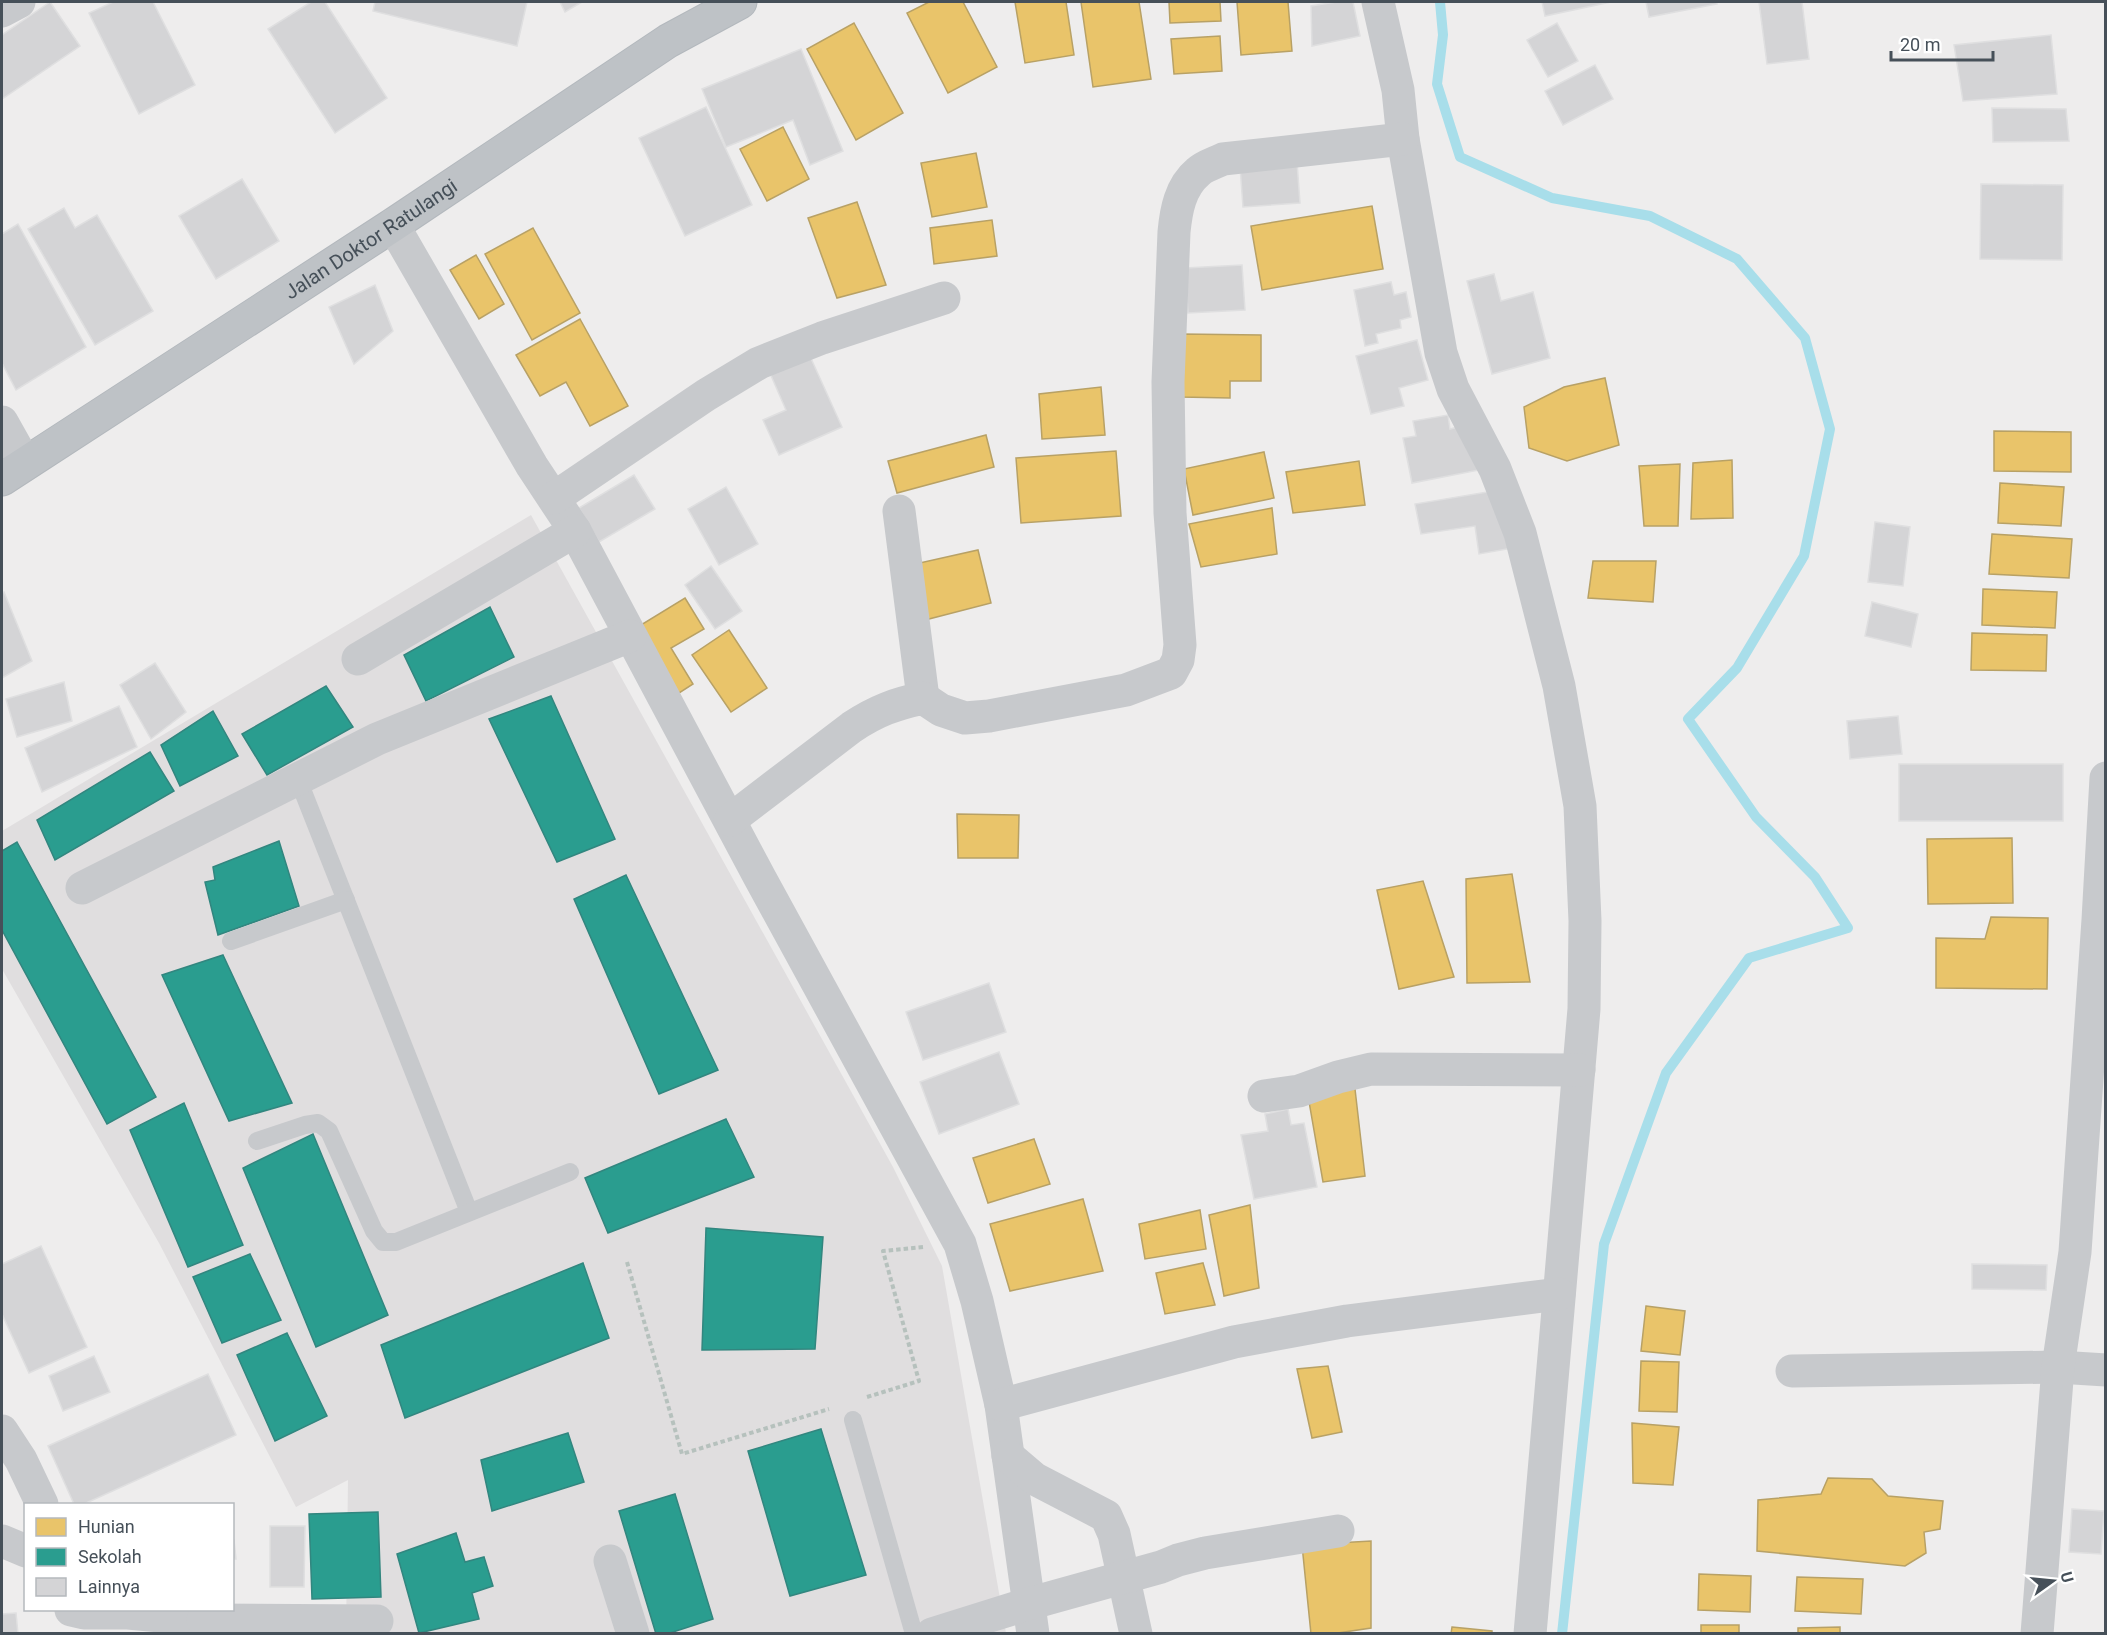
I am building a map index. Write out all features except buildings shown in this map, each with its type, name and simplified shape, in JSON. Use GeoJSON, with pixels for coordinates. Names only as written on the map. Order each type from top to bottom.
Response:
{"type":"FeatureCollection","features":[{"type":"Feature","properties":{"kind":"highway","name":"Jalan Doktor Ratulangi"},"geometry":{"type":"LineString","coordinates":[[13,471],[393,225],[668,41],[736,3]]}},
{"type":"Feature","properties":{"kind":"street"},"geometry":{"type":"LineString","coordinates":[[2,11],[19,2]]}},
{"type":"Feature","properties":{"kind":"street"},"geometry":{"type":"LineString","coordinates":[[1378,2],[1398,90],[1403,139],[1441,353],[1468,422],[1495,469],[1517,524],[1559,686],[1580,806],[1586,921],[1584,1009],[1530,1634]]}},
{"type":"Feature","properties":{"kind":"street"},"geometry":{"type":"LineString","coordinates":[[730,820],[871,715],[892,705],[923,698],[941,710],[965,718],[989,716],[1126,690],[1172,673],[1178,660],[1180,645],[1170,513],[1168,382],[1174,232],[1176,214],[1185,187],[1198,171],[1223,159],[1403,139]]}},
{"type":"Feature","properties":{"kind":"street"},"geometry":{"type":"LineString","coordinates":[[393,225],[531,466],[575,531],[760,878],[960,1244],[977,1301],[1001,1405],[1030,1619]]}},
{"type":"Feature","properties":{"kind":"street"},"geometry":{"type":"LineString","coordinates":[[554,498],[706,395],[759,363],[822,338],[944,298]]}},
{"type":"Feature","properties":{"kind":"street"},"geometry":{"type":"LineString","coordinates":[[2,422],[13,471]]}},
{"type":"Feature","properties":{"kind":"street"},"geometry":{"type":"LineString","coordinates":[[899,511],[923,698]]}},
{"type":"Feature","properties":{"kind":"street"},"geometry":{"type":"LineString","coordinates":[[358,659],[575,531]]}},
{"type":"Feature","properties":{"kind":"street"},"geometry":{"type":"LineString","coordinates":[[82,888],[377,739],[630,636]]}},
{"type":"Feature","properties":{"kind":"street"},"geometry":{"type":"LineString","coordinates":[[2037,1634],[2058,1367],[2075,1251],[2102,920],[2106,778]]}},
{"type":"Feature","properties":{"kind":"street"},"geometry":{"type":"LineString","coordinates":[[1264,1096],[1299,1091],[1338,1077],[1371,1069],[1579,1070]]}},
{"type":"Feature","properties":{"kind":"street"},"geometry":{"type":"LineString","coordinates":[[1001,1405],[1234,1342],[1347,1321],[1559,1294]]}},
{"type":"Feature","properties":{"kind":"street"},"geometry":{"type":"LineString","coordinates":[[1792,1371],[2058,1367],[2106,1370]]}},
{"type":"Feature","properties":{"kind":"street"},"geometry":{"type":"LineString","coordinates":[[2,1431],[21,1460],[42,1503]]}},
{"type":"Feature","properties":{"kind":"street"},"geometry":{"type":"LineString","coordinates":[[1008,1456],[1035,1479],[1106,1516],[1114,1534],[1125,1577],[1136,1634]]}},
{"type":"Feature","properties":{"kind":"street"},"geometry":{"type":"LineString","coordinates":[[945,1632],[1030,1619],[1125,1577],[1205,1553],[1338,1531]]}},
{"type":"Feature","properties":{"kind":"street"},"geometry":{"type":"LineString","coordinates":[[2,1541],[24,1550]]}},
{"type":"Feature","properties":{"kind":"street"},"geometry":{"type":"LineString","coordinates":[[610,1561],[633,1634]]}},
{"type":"Feature","properties":{"kind":"street"},"geometry":{"type":"LineString","coordinates":[[74,1611],[84,1614],[128,1614],[203,1627],[377,1621]]}},
{"type":"Feature","properties":{"kind":"lane"},"geometry":{"type":"LineString","coordinates":[[298,779],[469,1212]]}},
{"type":"Feature","properties":{"kind":"lane"},"geometry":{"type":"LineString","coordinates":[[231,941],[346,900]]}},
{"type":"Feature","properties":{"kind":"lane"},"geometry":{"type":"LineString","coordinates":[[257,1141],[305,1125],[318,1124],[329,1131],[374,1231],[383,1242],[396,1242],[570,1172]]}},
{"type":"Feature","properties":{"kind":"lane"},"geometry":{"type":"LineString","coordinates":[[853,1420],[914,1634]]}},
{"type":"Feature","properties":{"kind":"path"},"geometry":{"type":"LineString","coordinates":[[863,1398],[919,1381],[883,1251],[960,1244]]}},
{"type":"Feature","properties":{"kind":"path"},"geometry":{"type":"LineString","coordinates":[[627,1262],[682,1454],[840,1405]]}},
{"type":"Feature","properties":{"kind":"shaded area"},"geometry":{"type":"Polygon","coordinates":[[[531,515],[893,1167],[942,1266],[1006,1633],[346,1633],[348,1480],[296,1507],[159,1243],[2,969],[2,831],[531,515]]]}},
{"type":"Feature","properties":{"kind":"waterway"},"geometry":{"type":"LineString","coordinates":[[1440,2],[1443,35],[1437,84],[1460,157],[1552,198],[1650,216],[1737,259],[1805,338],[1830,429],[1804,556],[1737,668],[1688,719],[1756,817],[1815,877],[1848,928],[1749,958],[1666,1073],[1604,1244],[1562,1634]]}}]}
